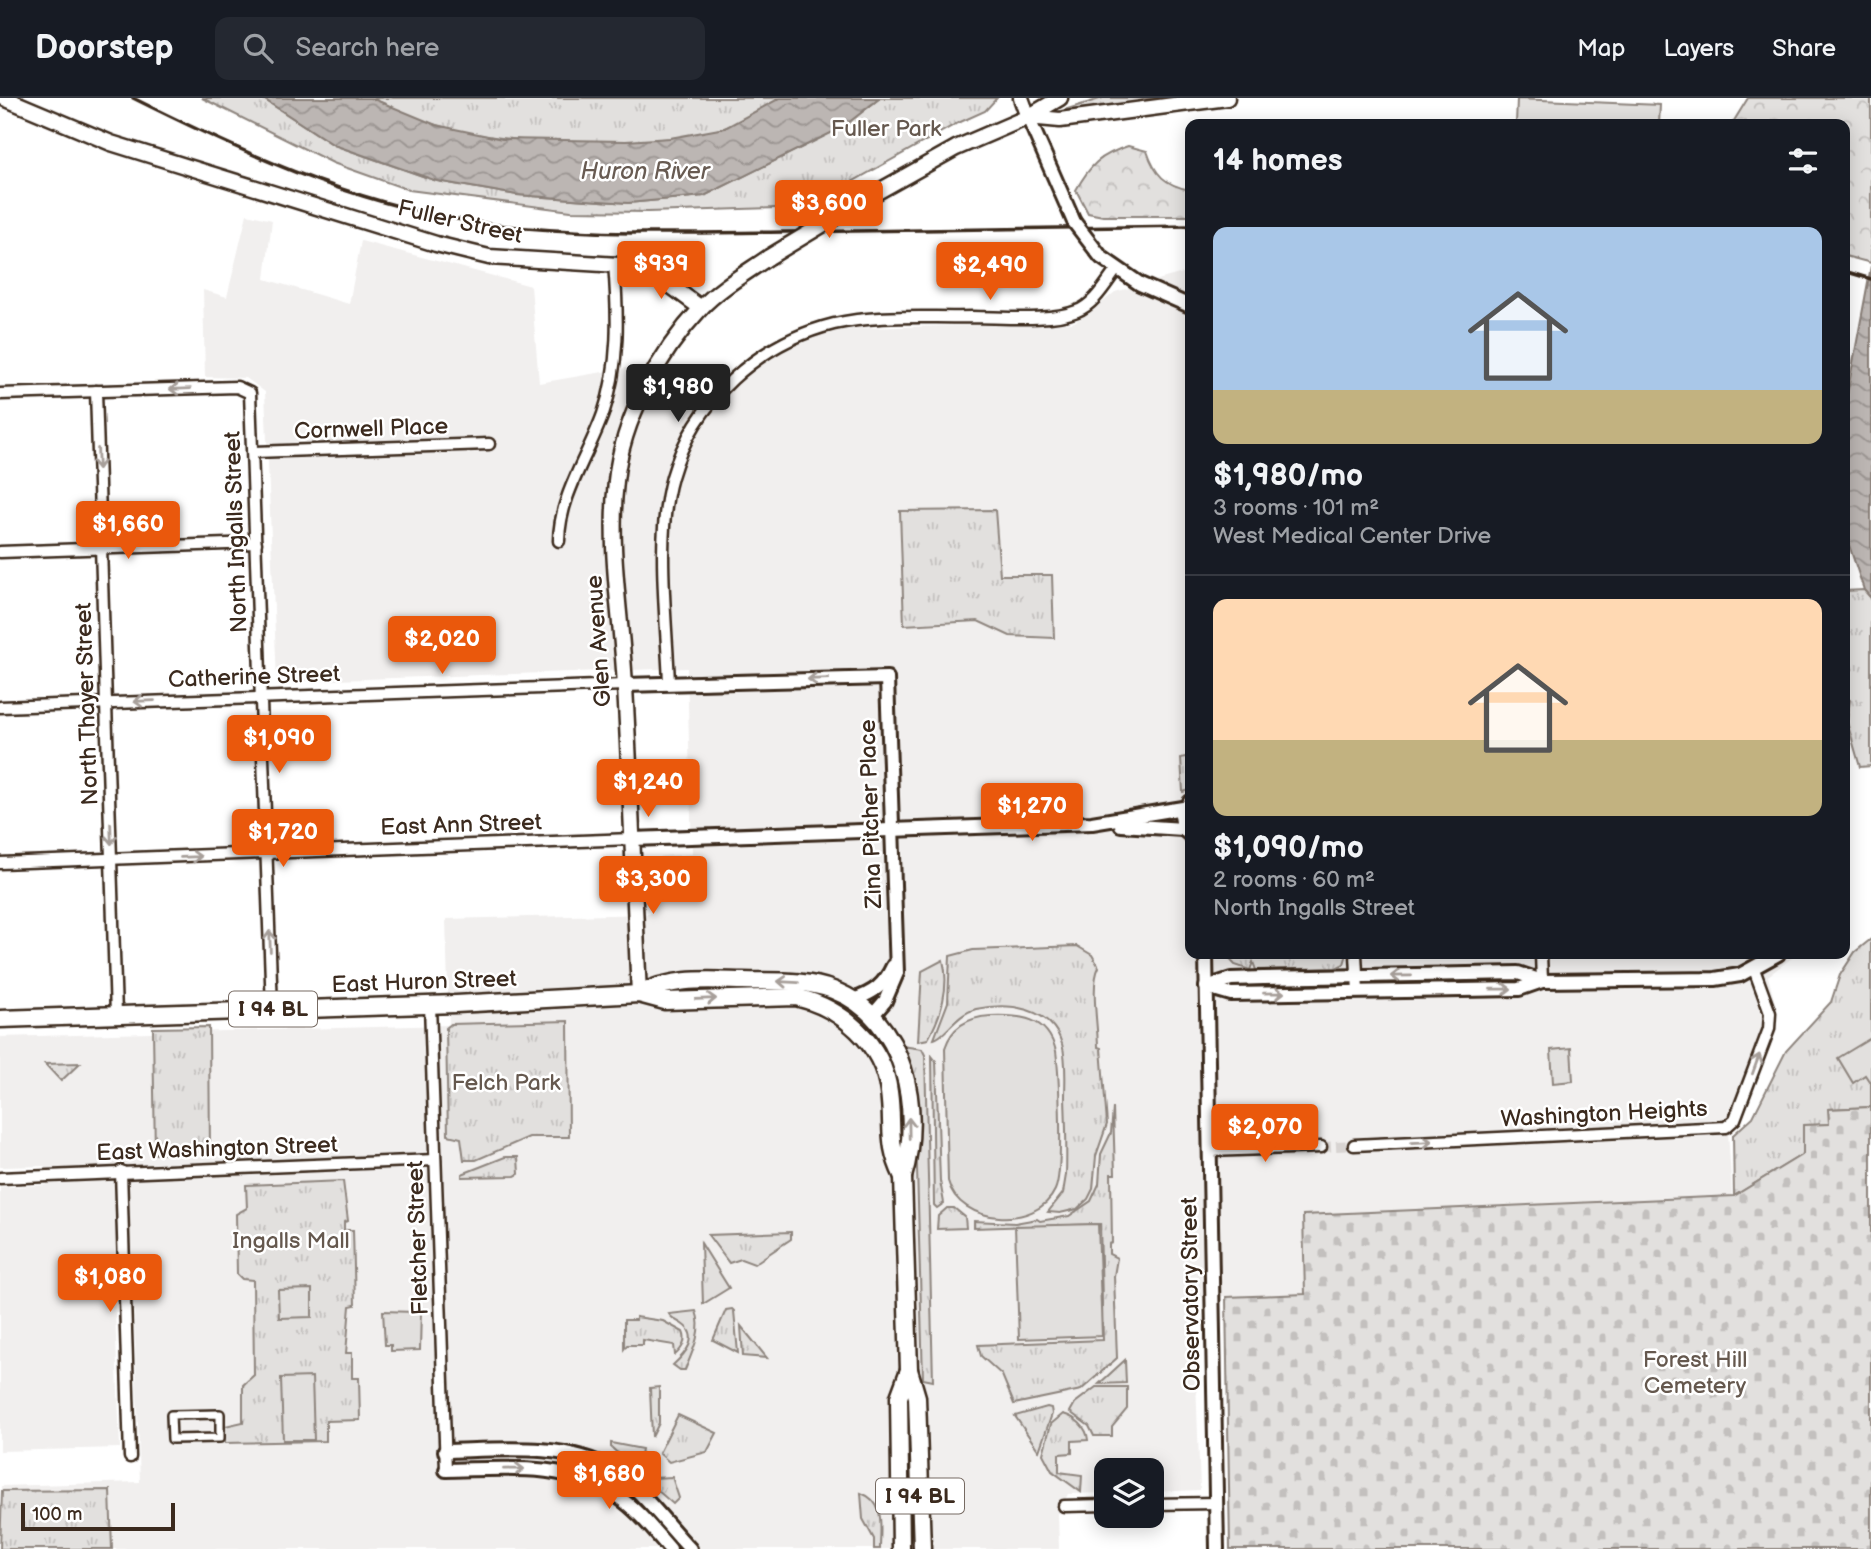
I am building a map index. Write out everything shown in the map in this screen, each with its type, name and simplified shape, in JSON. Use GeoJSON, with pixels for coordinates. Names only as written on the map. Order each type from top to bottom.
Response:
{"type":"FeatureCollection","features":[{"type":"Feature","properties":{"kind":"main road","name":"Fuller Street"},"geometry":{"type":"LineString","coordinates":[[5,98],[133,150],[436,244],[489,257],[635,266],[656,275],[701,308]]}},
{"type":"Feature","properties":{"kind":"main road"},"geometry":{"type":"LineString","coordinates":[[1021,98],[1028,117]]}},
{"type":"Feature","properties":{"kind":"main road"},"geometry":{"type":"LineString","coordinates":[[701,308],[769,257],[872,194],[956,148],[1028,117],[1060,98]]}},
{"type":"Feature","properties":{"kind":"main road"},"geometry":{"type":"LineString","coordinates":[[1028,117],[1060,120],[1227,98]]}},
{"type":"Feature","properties":{"kind":"main road","name":"Glen Avenue"},"geometry":{"type":"LineString","coordinates":[[639,994],[614,513],[622,449],[651,380],[701,308]]}},
{"type":"Feature","properties":{"kind":"main road","name":"East Huron Street"},"geometry":{"type":"LineString","coordinates":[[639,994],[664,982],[790,982],[822,987],[853,1000],[872,1016]]}},
{"type":"Feature","properties":{"kind":"main road","name":"East Huron Street"},"geometry":{"type":"LineString","coordinates":[[0,1020],[430,1005],[639,994],[665,1000],[796,997],[813,1001],[841,1015],[857,1029],[884,1069],[890,1092],[891,1154],[903,1177]]}},
{"type":"Feature","properties":{"kind":"main road"},"geometry":{"type":"LineString","coordinates":[[841,1015],[863,1020],[872,1016]]}},
{"type":"Feature","properties":{"kind":"main road","name":"I 94 BL"},"geometry":{"type":"LineString","coordinates":[[872,1016],[892,1042],[908,1087],[910,1153],[903,1177],[909,1370],[917,1397],[922,1549]]}},
{"type":"Feature","properties":{"kind":"main road","name":"I 94 BL"},"geometry":{"type":"LineString","coordinates":[[901,1549],[900,1397],[909,1370]]}},
{"type":"Feature","properties":{"kind":"street"},"geometry":{"type":"LineString","coordinates":[[0,106],[5,98]]}},
{"type":"Feature","properties":{"kind":"street"},"geometry":{"type":"LineString","coordinates":[[1028,117],[1074,222],[1101,257],[1116,269],[1166,298],[1185,304]]}},
{"type":"Feature","properties":{"kind":"street"},"geometry":{"type":"LineString","coordinates":[[559,541],[559,518],[603,413],[615,365],[614,263]]}},
{"type":"Feature","properties":{"kind":"street"},"geometry":{"type":"LineString","coordinates":[[669,684],[664,528],[672,478],[692,429],[740,370],[799,335],[836,324],[1069,313],[1088,304],[1116,269]]}},
{"type":"Feature","properties":{"kind":"street","name":"North Ingalls Street"},"geometry":{"type":"LineString","coordinates":[[96,391],[237,387],[248,390],[254,452],[272,1009]]}},
{"type":"Feature","properties":{"kind":"street"},"geometry":{"type":"LineString","coordinates":[[0,394],[96,391]]}},
{"type":"Feature","properties":{"kind":"street","name":"North Thayer Street"},"geometry":{"type":"LineString","coordinates":[[96,391],[116,1015]]}},
{"type":"Feature","properties":{"kind":"street","name":"Cornwell Place"},"geometry":{"type":"LineString","coordinates":[[254,452],[489,444]]}},
{"type":"Feature","properties":{"kind":"street"},"geometry":{"type":"LineString","coordinates":[[0,552],[256,543]]}},
{"type":"Feature","properties":{"kind":"street","name":"Catherine Street"},"geometry":{"type":"LineString","coordinates":[[0,707],[887,678]]}},
{"type":"Feature","properties":{"kind":"street","name":"Zina Pitcher Place"},"geometry":{"type":"LineString","coordinates":[[872,1016],[893,986],[897,973],[887,678]]}},
{"type":"Feature","properties":{"kind":"street","name":"East Ann Street"},"geometry":{"type":"LineString","coordinates":[[1092,824],[1185,805]]}},
{"type":"Feature","properties":{"kind":"street"},"geometry":{"type":"LineString","coordinates":[[1185,808],[1181,815],[1185,826]]}},
{"type":"Feature","properties":{"kind":"street","name":"East Ann Street"},"geometry":{"type":"LineString","coordinates":[[0,863],[1092,824],[1185,835]]}},
{"type":"Feature","properties":{"kind":"street","name":"Zina Pitcher Place"},"geometry":{"type":"LineString","coordinates":[[853,1000],[884,984],[894,964],[897,949]]}},
{"type":"Feature","properties":{"kind":"street","name":"Observatory Street"},"geometry":{"type":"LineString","coordinates":[[1206,959],[1217,1549]]}},
{"type":"Feature","properties":{"kind":"street"},"geometry":{"type":"LineString","coordinates":[[1356,959],[1358,992]]}},
{"type":"Feature","properties":{"kind":"street"},"geometry":{"type":"LineString","coordinates":[[1541,959],[1542,981]]}},
{"type":"Feature","properties":{"kind":"street"},"geometry":{"type":"LineString","coordinates":[[1206,987],[1231,993],[1519,989],[1542,981],[1715,979],[1740,975],[1770,959]]}},
{"type":"Feature","properties":{"kind":"street","name":"Washington Heights"},"geometry":{"type":"LineString","coordinates":[[1354,1145],[1726,1127],[1735,1119],[1769,1029],[1770,1013],[1754,969]]}},
{"type":"Feature","properties":{"kind":"street"},"geometry":{"type":"LineString","coordinates":[[1206,987],[1231,979],[1518,973],[1542,981]]}},
{"type":"Feature","properties":{"kind":"street","name":"Fletcher Street"},"geometry":{"type":"LineString","coordinates":[[430,1005],[446,1470]]}},
{"type":"Feature","properties":{"kind":"street"},"geometry":{"type":"LineString","coordinates":[[1209,1151],[1321,1147]]}},
{"type":"Feature","properties":{"kind":"street","name":"East Washington Street"},"geometry":{"type":"LineString","coordinates":[[0,1178],[435,1160]]}},
{"type":"Feature","properties":{"kind":"street"},"geometry":{"type":"LineString","coordinates":[[121,1171],[130,1457]]}},
{"type":"Feature","properties":{"kind":"street"},"geometry":{"type":"LineString","coordinates":[[220,1414],[220,1438],[172,1439],[171,1415],[220,1414]]}},
{"type":"Feature","properties":{"kind":"street"},"geometry":{"type":"LineString","coordinates":[[445,1451],[566,1453],[610,1469],[690,1549]]}},
{"type":"Feature","properties":{"kind":"street"},"geometry":{"type":"LineString","coordinates":[[446,1470],[556,1471],[602,1487],[634,1510],[670,1549]]}},
{"type":"Feature","properties":{"kind":"street"},"geometry":{"type":"LineString","coordinates":[[1164,1504],[1217,1503]]}},
{"type":"Feature","properties":{"kind":"street"},"geometry":{"type":"LineString","coordinates":[[1064,1506],[1094,1505]]}},
{"type":"Feature","properties":{"kind":"shaded area"},"geometry":{"type":"Polygon","coordinates":[[[247,214],[272,220],[265,279],[349,304],[361,241],[531,286],[539,383],[638,366],[718,401],[747,371],[786,345],[823,333],[858,328],[1072,323],[1087,315],[1115,292],[1185,272],[1185,959],[1790,959],[1768,976],[1777,1011],[1773,1037],[1740,1119],[1728,1131],[1732,1196],[1303,1215],[1304,1294],[1193,1297],[1200,1490],[1164,1492],[1164,1458],[1094,1458],[1094,1493],[1068,1494],[1058,1514],[1059,1549],[0,1549],[1,1486],[140,1482],[134,1311],[115,1312],[120,1448],[0,1451],[0,1187],[46,1185],[45,1166],[0,1167],[0,1037],[449,1025],[446,919],[650,914],[651,864],[662,856],[692,854],[687,668],[277,682],[265,392],[246,378],[205,377],[203,290],[227,297],[247,214]]]}},
{"type":"Feature","properties":{"kind":"green space","name":"Fuller Park"},"geometry":{"type":"Polygon","coordinates":[[[202,98],[262,98],[334,145],[437,181],[517,195],[628,203],[704,196],[843,127],[880,98],[997,98],[985,111],[956,124],[807,207],[648,212],[571,211],[409,190],[333,163],[202,98]]]}},
{"type":"Feature","properties":{"kind":"green space"},"geometry":{"type":"Polygon","coordinates":[[[371,98],[780,98],[739,122],[695,135],[580,143],[500,138],[465,132],[436,125],[371,98]]]}},
{"type":"Feature","properties":{"kind":"green space"},"geometry":{"type":"Polygon","coordinates":[[[1103,98],[1194,98],[1061,111],[1103,98]]]}},
{"type":"Feature","properties":{"kind":"green space"},"geometry":{"type":"Polygon","coordinates":[[[1748,98],[1871,98],[1871,263],[1850,257],[1850,119],[1735,119],[1748,98]]]}},
{"type":"Feature","properties":{"kind":"green space"},"geometry":{"type":"Polygon","coordinates":[[[1517,99],[1660,105],[1659,119],[1516,119],[1517,99]]]}},
{"type":"Feature","properties":{"kind":"green space"},"geometry":{"type":"Polygon","coordinates":[[[1128,146],[1147,151],[1162,178],[1185,188],[1185,216],[1103,216],[1088,213],[1076,190],[1091,167],[1110,153],[1128,146]]]}},
{"type":"Feature","properties":{"kind":"green space"},"geometry":{"type":"Polygon","coordinates":[[[995,510],[1000,575],[1052,575],[1054,638],[1010,636],[978,621],[904,625],[900,511],[995,510]]]}},
{"type":"Feature","properties":{"kind":"green space"},"geometry":{"type":"Polygon","coordinates":[[[1864,590],[1871,598],[1871,766],[1860,767],[1850,732],[1850,591],[1864,590]]]}},
{"type":"Feature","properties":{"kind":"green space"},"geometry":{"type":"Polygon","coordinates":[[[1185,757],[1183,792],[1181,758],[1185,757]]]}},
{"type":"Feature","properties":{"kind":"green space"},"geometry":{"type":"Polygon","coordinates":[[[1871,939],[1871,1107],[1829,1109],[1829,1124],[1803,1126],[1803,1154],[1734,1196],[1733,1135],[1753,1117],[1786,1051],[1831,1002],[1840,975],[1855,952],[1871,939]]]}},
{"type":"Feature","properties":{"kind":"green space"},"geometry":{"type":"Polygon","coordinates":[[[1077,946],[1092,955],[1099,967],[1096,974],[1095,1006],[1107,1124],[1096,1156],[1093,1189],[1088,1199],[1077,1209],[1060,1213],[1048,1212],[1063,1193],[1066,1175],[1065,1064],[1064,1051],[1056,1032],[1049,1022],[1039,1015],[1015,1007],[1002,1006],[969,1012],[934,1039],[948,1002],[950,956],[973,950],[1077,946]]]}},
{"type":"Feature","properties":{"kind":"green space"},"geometry":{"type":"Polygon","coordinates":[[[1230,959],[1346,959],[1344,964],[1336,968],[1256,970],[1253,962],[1250,970],[1235,965],[1230,959]]]}},
{"type":"Feature","properties":{"kind":"green space"},"geometry":{"type":"Polygon","coordinates":[[[943,960],[945,991],[937,1021],[928,1039],[918,1041],[922,971],[943,960]]]}},
{"type":"Feature","properties":{"kind":"green space"},"geometry":{"type":"Polygon","coordinates":[[[991,1016],[1013,1016],[1032,1020],[1046,1031],[1056,1051],[1060,1122],[1058,1180],[1046,1203],[1032,1212],[1016,1216],[982,1214],[967,1207],[955,1196],[948,1181],[945,1048],[952,1034],[962,1024],[991,1016]]]}},
{"type":"Feature","properties":{"kind":"green space","name":"Felch Park"},"geometry":{"type":"Polygon","coordinates":[[[568,1021],[569,1137],[529,1137],[476,1160],[464,1160],[461,1138],[448,1135],[446,1028],[451,1024],[568,1021]]]}},
{"type":"Feature","properties":{"kind":"green space"},"geometry":{"type":"Polygon","coordinates":[[[209,1027],[210,1152],[155,1154],[153,1028],[209,1027]]]}},
{"type":"Feature","properties":{"kind":"green space"},"geometry":{"type":"Polygon","coordinates":[[[870,1028],[882,1039],[896,1069],[902,1104],[903,1155],[870,1028]]]}},
{"type":"Feature","properties":{"kind":"green space"},"geometry":{"type":"Polygon","coordinates":[[[1871,1038],[1871,1084],[1865,1075],[1853,1083],[1838,1058],[1871,1038]]]}},
{"type":"Feature","properties":{"kind":"green space"},"geometry":{"type":"Polygon","coordinates":[[[902,1046],[922,1049],[925,1055],[933,1381],[923,1379],[915,1098],[910,1068],[902,1046]]]}},
{"type":"Feature","properties":{"kind":"green space"},"geometry":{"type":"Polygon","coordinates":[[[1571,1048],[1573,1081],[1553,1083],[1551,1050],[1571,1048]]]}},
{"type":"Feature","properties":{"kind":"green space"},"geometry":{"type":"Polygon","coordinates":[[[932,1056],[936,1061],[940,1181],[944,1203],[937,1208],[934,1205],[932,1056]]]}},
{"type":"Feature","properties":{"kind":"green space"},"geometry":{"type":"Polygon","coordinates":[[[80,1063],[61,1081],[45,1064],[80,1063]]]}},
{"type":"Feature","properties":{"kind":"green space","name":"Forest Hill Cemetery"},"geometry":{"type":"Polygon","coordinates":[[[1871,1107],[1871,1549],[1230,1549],[1226,1297],[1305,1294],[1303,1215],[1734,1196],[1803,1154],[1803,1125],[1829,1124],[1828,1109],[1871,1107]]]}},
{"type":"Feature","properties":{"kind":"green space"},"geometry":{"type":"Polygon","coordinates":[[[1113,1108],[1115,1174],[1111,1174],[1112,1243],[1109,1244],[1109,1254],[1117,1258],[1114,1276],[1117,1358],[1081,1390],[1014,1404],[1002,1375],[981,1356],[978,1345],[1103,1340],[1100,1224],[974,1228],[974,1221],[1040,1221],[1069,1216],[1091,1201],[1099,1184],[1101,1154],[1111,1133],[1113,1108]]]}},
{"type":"Feature","properties":{"kind":"green space"},"geometry":{"type":"Polygon","coordinates":[[[505,1157],[518,1157],[519,1174],[462,1177],[462,1174],[505,1157]]]}},
{"type":"Feature","properties":{"kind":"green space","name":"Ingalls Mall"},"geometry":{"type":"Polygon","coordinates":[[[343,1181],[348,1221],[344,1222],[344,1230],[353,1230],[355,1305],[350,1306],[346,1353],[352,1353],[352,1378],[359,1378],[360,1420],[326,1421],[326,1441],[225,1443],[225,1426],[243,1422],[243,1385],[254,1375],[253,1280],[242,1279],[237,1274],[236,1214],[247,1208],[246,1185],[343,1181]]]}},
{"type":"Feature","properties":{"kind":"green space"},"geometry":{"type":"Polygon","coordinates":[[[947,1208],[954,1208],[965,1217],[966,1228],[937,1229],[938,1216],[947,1208]]]}},
{"type":"Feature","properties":{"kind":"green space"},"geometry":{"type":"Polygon","coordinates":[[[1098,1224],[1102,1336],[1019,1339],[1015,1226],[1098,1224]]]}},
{"type":"Feature","properties":{"kind":"green space"},"geometry":{"type":"Polygon","coordinates":[[[791,1232],[791,1239],[754,1264],[741,1259],[729,1263],[708,1235],[791,1232]]]}},
{"type":"Feature","properties":{"kind":"green space"},"geometry":{"type":"Polygon","coordinates":[[[701,1243],[729,1288],[703,1304],[701,1243]]]}},
{"type":"Feature","properties":{"kind":"green space"},"geometry":{"type":"Polygon","coordinates":[[[312,1289],[312,1317],[279,1318],[278,1290],[312,1289]]]}},
{"type":"Feature","properties":{"kind":"green space"},"geometry":{"type":"Polygon","coordinates":[[[416,1308],[421,1308],[420,1350],[391,1351],[391,1345],[385,1345],[383,1311],[415,1312],[416,1308]]]}},
{"type":"Feature","properties":{"kind":"green space"},"geometry":{"type":"Polygon","coordinates":[[[732,1309],[738,1353],[713,1340],[726,1310],[732,1309]]]}},
{"type":"Feature","properties":{"kind":"green space"},"geometry":{"type":"Polygon","coordinates":[[[696,1311],[698,1325],[692,1354],[685,1370],[680,1370],[673,1365],[686,1351],[691,1340],[690,1334],[688,1329],[669,1314],[696,1311]]]}},
{"type":"Feature","properties":{"kind":"green space"},"geometry":{"type":"Polygon","coordinates":[[[636,1317],[663,1321],[683,1332],[684,1342],[680,1350],[675,1355],[674,1345],[643,1340],[643,1345],[627,1345],[624,1349],[624,1320],[636,1320],[636,1317]]]}},
{"type":"Feature","properties":{"kind":"green space"},"geometry":{"type":"Polygon","coordinates":[[[741,1326],[767,1358],[743,1356],[741,1326]]]}},
{"type":"Feature","properties":{"kind":"green space"},"geometry":{"type":"Polygon","coordinates":[[[1125,1360],[1126,1383],[1099,1384],[1125,1360]]]}},
{"type":"Feature","properties":{"kind":"green space"},"geometry":{"type":"Polygon","coordinates":[[[312,1377],[314,1440],[283,1440],[281,1378],[312,1377]]]}},
{"type":"Feature","properties":{"kind":"green space"},"geometry":{"type":"Polygon","coordinates":[[[659,1387],[659,1423],[652,1437],[650,1388],[659,1387]]]}},
{"type":"Feature","properties":{"kind":"green space"},"geometry":{"type":"Polygon","coordinates":[[[1096,1387],[1127,1387],[1127,1409],[1112,1427],[1112,1436],[1094,1436],[1089,1426],[1070,1412],[1075,1403],[1096,1387]]]}},
{"type":"Feature","properties":{"kind":"green space"},"geometry":{"type":"Polygon","coordinates":[[[910,1398],[916,1549],[910,1549],[907,1399],[910,1398]]]}},
{"type":"Feature","properties":{"kind":"green space"},"geometry":{"type":"Polygon","coordinates":[[[1051,1408],[1052,1414],[1039,1451],[1015,1416],[1051,1408]]]}},
{"type":"Feature","properties":{"kind":"green space"},"geometry":{"type":"Polygon","coordinates":[[[1063,1414],[1080,1423],[1087,1435],[1088,1440],[1072,1441],[1072,1453],[1059,1454],[1059,1472],[1082,1475],[1081,1492],[1052,1471],[1043,1454],[1051,1424],[1063,1414]]]}},
{"type":"Feature","properties":{"kind":"green space"},"geometry":{"type":"Polygon","coordinates":[[[678,1415],[717,1433],[707,1452],[669,1462],[659,1453],[678,1415]]]}},
{"type":"Feature","properties":{"kind":"green space"},"geometry":{"type":"Polygon","coordinates":[[[611,1443],[642,1449],[640,1460],[643,1468],[639,1473],[611,1447],[611,1443]]]}},
{"type":"Feature","properties":{"kind":"green space"},"geometry":{"type":"Polygon","coordinates":[[[672,1477],[679,1498],[673,1504],[648,1482],[653,1478],[672,1477]]]}},
{"type":"Feature","properties":{"kind":"green space"},"geometry":{"type":"Polygon","coordinates":[[[110,1490],[112,1549],[0,1549],[2,1491],[110,1490]]]}},
{"type":"Feature","properties":{"kind":"green space"},"geometry":{"type":"Polygon","coordinates":[[[861,1493],[875,1502],[878,1509],[881,1524],[880,1549],[874,1549],[874,1539],[863,1519],[861,1493]]]}},
{"type":"Feature","properties":{"kind":"water","name":"Huron River"},"geometry":{"type":"Polygon","coordinates":[[[262,98],[371,98],[436,125],[502,139],[626,141],[670,138],[725,128],[780,98],[880,98],[843,127],[704,196],[628,203],[517,195],[437,181],[334,145],[262,98]]]}},
{"type":"Feature","properties":{"kind":"water"},"geometry":{"type":"Polygon","coordinates":[[[1871,266],[1871,598],[1864,590],[1850,548],[1850,379],[1871,266]]]}},
{"type":"Feature","properties":{"kind":"tunnel"},"geometry":{"type":"LineString","coordinates":[[1321,1147],[1354,1145]]}},
{"type":"Feature","properties":{"kind":"railway"},"geometry":{"type":"LineString","coordinates":[[133,98],[213,137],[338,188],[424,212],[507,226],[586,232],[665,233],[1185,226]]}},
{"type":"Feature","properties":{"kind":"railway"},"geometry":{"type":"LineString","coordinates":[[1850,273],[1871,279]]}}]}
